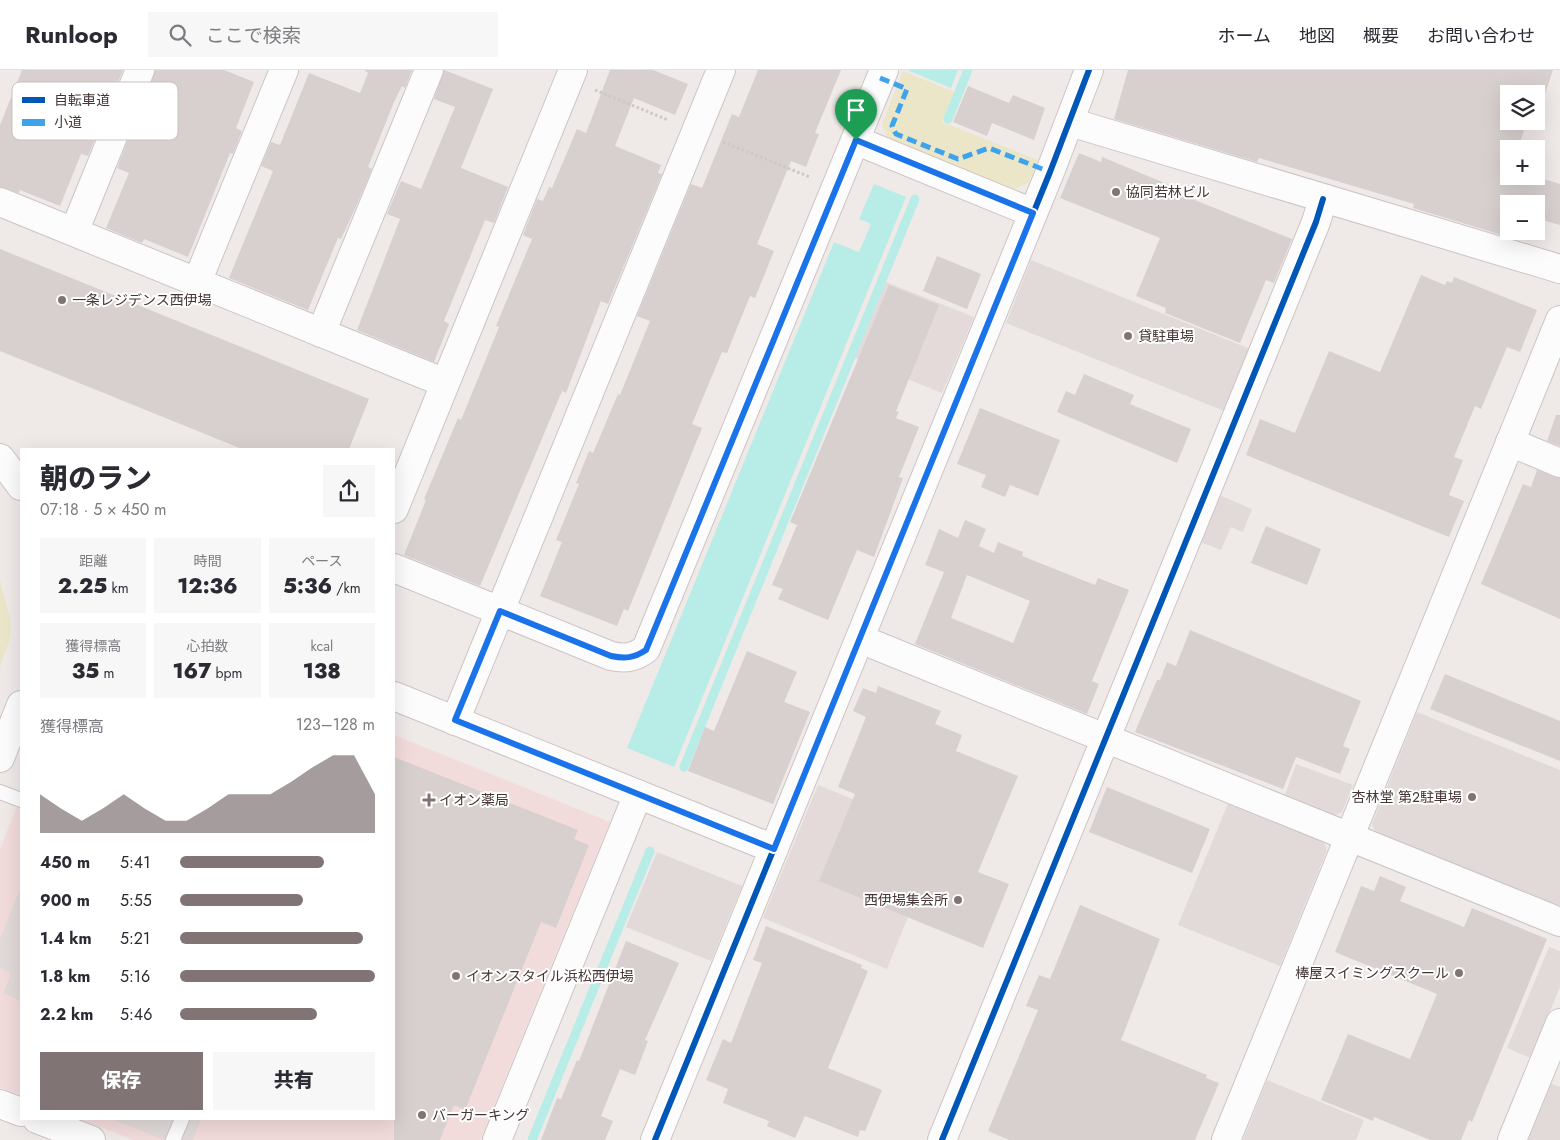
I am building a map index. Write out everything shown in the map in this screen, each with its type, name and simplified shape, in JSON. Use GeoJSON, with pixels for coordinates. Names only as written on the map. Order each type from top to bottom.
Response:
{"type":"FeatureCollection","features":[{"type":"Feature","properties":{"kind":"street"},"geometry":{"type":"LineString","coordinates":[[135,82],[140,70]]}},
{"type":"Feature","properties":{"kind":"street"},"geometry":{"type":"LineString","coordinates":[[197,282],[284,70]]}},
{"type":"Feature","properties":{"kind":"street"},"geometry":{"type":"LineString","coordinates":[[321,333],[429,70]]}},
{"type":"Feature","properties":{"kind":"street"},"geometry":{"type":"LineString","coordinates":[[395,507],[573,70]]}},
{"type":"Feature","properties":{"kind":"street"},"geometry":{"type":"LineString","coordinates":[[455,720],[721,70]]}},
{"type":"Feature","properties":{"kind":"street"},"geometry":{"type":"LineString","coordinates":[[395,568],[611,656],[623,659],[636,656],[646,650],[884,70]]}},
{"type":"Feature","properties":{"kind":"street"},"geometry":{"type":"LineString","coordinates":[[656,1140],[1070,122],[1089,70]]}},
{"type":"Feature","properties":{"kind":"street"},"geometry":{"type":"LineString","coordinates":[[1070,122],[1560,269]]}},
{"type":"Feature","properties":{"kind":"street"},"geometry":{"type":"LineString","coordinates":[[74,232],[111,140]]}},
{"type":"Feature","properties":{"kind":"street"},"geometry":{"type":"LineString","coordinates":[[856,140],[1033,213]]}},
{"type":"Feature","properties":{"kind":"street"},"geometry":{"type":"LineString","coordinates":[[942,1140],[1316,222],[1323,199]]}},
{"type":"Feature","properties":{"kind":"street"},"geometry":{"type":"LineString","coordinates":[[0,202],[445,383]]}},
{"type":"Feature","properties":{"kind":"street"},"geometry":{"type":"LineString","coordinates":[[1226,1140],[1560,320]]}},
{"type":"Feature","properties":{"kind":"street"},"geometry":{"type":"LineString","coordinates":[[1510,442],[1560,463]]}},
{"type":"Feature","properties":{"kind":"street"},"geometry":{"type":"LineString","coordinates":[[0,458],[20,485]]}},
{"type":"Feature","properties":{"kind":"street"},"geometry":{"type":"LineString","coordinates":[[860,639],[1560,922]]}},
{"type":"Feature","properties":{"kind":"street"},"geometry":{"type":"LineString","coordinates":[[395,696],[774,849]]}},
{"type":"Feature","properties":{"kind":"street"},"geometry":{"type":"LineString","coordinates":[[0,758],[20,708]]}},
{"type":"Feature","properties":{"kind":"street"},"geometry":{"type":"LineString","coordinates":[[497,1140],[638,794]]}},
{"type":"Feature","properties":{"kind":"street"},"geometry":{"type":"LineString","coordinates":[[1512,1140],[1560,1023]]}},
{"type":"Feature","properties":{"kind":"street"},"geometry":{"type":"LineString","coordinates":[[0,1104],[20,1112]]}},
{"type":"Feature","properties":{"kind":"street"},"geometry":{"type":"LineString","coordinates":[[40,1120],[91,1140]]}},
{"type":"Feature","properties":{"kind":"lane"},"geometry":{"type":"LineString","coordinates":[[0,792],[20,800]]}},
{"type":"Feature","properties":{"kind":"lane"},"geometry":{"type":"LineString","coordinates":[[173,1140],[182,1120]]}},
{"type":"Feature","properties":{"kind":"shaded area"},"geometry":{"type":"Polygon","coordinates":[[[903,71],[954,92],[942,122],[1038,160],[1028,183],[1013,190],[888,139],[882,124],[903,71]]]}},
{"type":"Feature","properties":{"kind":"shaded area","name":"貸駐車場"},"geometry":{"type":"Polygon","coordinates":[[[1031,260],[1250,349],[1224,411],[1006,323],[1031,260]]]}},
{"type":"Feature","properties":{"kind":"shaded area"},"geometry":{"type":"Polygon","coordinates":[[[886,282],[974,317],[942,393],[855,358],[886,282]]]}},
{"type":"Feature","properties":{"kind":"shaded area"},"geometry":{"type":"Polygon","coordinates":[[[1219,495],[1252,509],[1243,532],[1231,527],[1221,550],[1200,542],[1219,495]]]}},
{"type":"Feature","properties":{"kind":"shaded area"},"geometry":{"type":"Polygon","coordinates":[[[0,580],[11,631],[6,652],[0,666],[0,580]]]}},
{"type":"Feature","properties":{"kind":"shaded area","name":"杏林堂 第2駐車場"},"geometry":{"type":"Polygon","coordinates":[[[1417,712],[1560,770],[1560,910],[1377,836],[1372,824],[1417,712]]]}},
{"type":"Feature","properties":{"kind":"shaded area","name":"イオンスタイル浜松西伊場"},"geometry":{"type":"Polygon","coordinates":[[[395,735],[610,822],[480,1140],[133,1140],[83,1120],[395,1120],[395,735]]]}},
{"type":"Feature","properties":{"kind":"shaded area"},"geometry":{"type":"Polygon","coordinates":[[[1296,764],[1353,785],[1342,812],[1330,817],[1284,798],[1296,764]]]}},
{"type":"Feature","properties":{"kind":"shaded area"},"geometry":{"type":"Polygon","coordinates":[[[818,785],[941,835],[887,969],[763,918],[818,785]]]}},
{"type":"Feature","properties":{"kind":"shaded area"},"geometry":{"type":"Polygon","coordinates":[[[20,799],[20,1095],[0,1087],[0,849],[20,799]]]}},
{"type":"Feature","properties":{"kind":"shaded area"},"geometry":{"type":"Polygon","coordinates":[[[1229,801],[1322,838],[1327,850],[1280,966],[1178,925],[1229,801]]]}},
{"type":"Feature","properties":{"kind":"shaded area"},"geometry":{"type":"Polygon","coordinates":[[[657,852],[742,886],[711,961],[626,927],[657,852]]]}},
{"type":"Feature","properties":{"kind":"shaded area"},"geometry":{"type":"Polygon","coordinates":[[[20,889],[20,1001],[3,993],[11,973],[0,968],[0,939],[20,889]]]}},
{"type":"Feature","properties":{"kind":"shaded area"},"geometry":{"type":"Polygon","coordinates":[[[1549,947],[1560,951],[1560,987],[1531,1058],[1507,1048],[1549,947]]]}},
{"type":"Feature","properties":{"kind":"shaded area"},"geometry":{"type":"Polygon","coordinates":[[[1267,1080],[1364,1120],[1356,1140],[1243,1140],[1267,1080]]]}},
{"type":"Feature","properties":{"kind":"shaded area"},"geometry":{"type":"Polygon","coordinates":[[[1550,1083],[1560,1087],[1560,1140],[1527,1140],[1550,1083]]]}},
{"type":"Feature","properties":{"kind":"shaded area"},"geometry":{"type":"Polygon","coordinates":[[[114,1120],[201,1120],[193,1140],[164,1140],[114,1120]]]}},
{"type":"Feature","properties":{"kind":"water"},"geometry":{"type":"Polygon","coordinates":[[[907,70],[958,70],[951,88],[907,70]]]}},
{"type":"Feature","properties":{"kind":"water"},"geometry":{"type":"Polygon","coordinates":[[[874,184],[906,197],[674,767],[627,748],[834,242],[859,252],[871,224],[859,219],[874,184]]]}},
{"type":"Feature","properties":{"kind":"building"},"geometry":{"type":"Polygon","coordinates":[[[22,70],[123,70],[118,82],[17,82],[22,70]]]}},
{"type":"Feature","properties":{"kind":"building"},"geometry":{"type":"Polygon","coordinates":[[[155,70],[224,70],[254,82],[236,128],[242,131],[233,154],[230,153],[188,257],[144,239],[142,243],[106,228],[129,173],[117,168],[128,140],[178,140],[178,82],[150,82],[155,70]]]}},
{"type":"Feature","properties":{"kind":"building"},"geometry":{"type":"Polygon","coordinates":[[[364,70],[412,70],[405,88],[402,86],[394,102],[368,167],[372,169],[341,239],[338,238],[308,310],[229,278],[273,171],[261,166],[271,142],[280,145],[309,73],[360,93],[368,73],[364,70]]]}},
{"type":"Feature","properties":{"kind":"building"},"geometry":{"type":"Polygon","coordinates":[[[444,70],[493,89],[461,168],[508,187],[494,223],[485,220],[444,321],[449,324],[434,362],[357,330],[400,219],[387,214],[401,181],[421,189],[455,107],[434,99],[444,70]]]}},
{"type":"Feature","properties":{"kind":"building"},"geometry":{"type":"Polygon","coordinates":[[[610,70],[653,70],[688,84],[675,115],[634,98],[615,146],[661,165],[658,173],[662,174],[608,304],[601,301],[566,393],[562,391],[480,586],[404,555],[426,500],[424,499],[458,418],[461,420],[499,327],[496,326],[532,239],[523,235],[537,199],[543,201],[549,187],[552,188],[577,129],[586,133],[610,70]]]}},
{"type":"Feature","properties":{"kind":"building"},"geometry":{"type":"Polygon","coordinates":[[[758,70],[841,70],[815,133],[819,134],[806,167],[791,161],[757,244],[774,251],[755,298],[750,296],[727,353],[722,352],[692,424],[702,428],[628,611],[624,609],[617,626],[540,596],[562,542],[556,540],[579,484],[576,483],[589,451],[593,453],[618,394],[620,395],[650,321],[637,316],[691,184],[702,188],[732,114],[739,117],[758,70]]]}},
{"type":"Feature","properties":{"kind":"building"},"geometry":{"type":"Polygon","coordinates":[[[1128,70],[1553,70],[1545,94],[1545,85],[1500,85],[1500,130],[1524,130],[1521,140],[1500,140],[1500,185],[1545,185],[1545,179],[1560,184],[1560,225],[1545,221],[1545,195],[1500,195],[1500,234],[1413,208],[1414,204],[1259,158],[1257,162],[1114,119],[1128,70]]]}},
{"type":"Feature","properties":{"kind":"building"},"geometry":{"type":"Polygon","coordinates":[[[968,86],[1009,103],[1013,95],[1045,108],[1034,140],[992,123],[987,136],[953,122],[968,86]]]}},
{"type":"Feature","properties":{"kind":"building"},"geometry":{"type":"Polygon","coordinates":[[[12,95],[12,140],[95,140],[88,156],[81,154],[60,206],[20,190],[19,193],[0,187],[0,125],[12,95]]]}},
{"type":"Feature","properties":{"kind":"building"},"geometry":{"type":"Polygon","coordinates":[[[1079,153],[1101,162],[1102,157],[1172,186],[1170,190],[1292,239],[1274,283],[1266,280],[1240,343],[1165,313],[1166,308],[1136,296],[1160,238],[1060,198],[1079,153]]]}},
{"type":"Feature","properties":{"kind":"building","name":"一条レジデンス西伊場"},"geometry":{"type":"Polygon","coordinates":[[[0,249],[369,399],[349,448],[240,448],[0,351],[0,249]]]}},
{"type":"Feature","properties":{"kind":"building"},"geometry":{"type":"Polygon","coordinates":[[[937,256],[981,274],[967,309],[923,291],[937,256]]]}},
{"type":"Feature","properties":{"kind":"building"},"geometry":{"type":"Polygon","coordinates":[[[1421,275],[1445,285],[1447,281],[1452,283],[1454,277],[1537,310],[1520,352],[1507,347],[1481,409],[1475,406],[1454,457],[1463,460],[1449,495],[1464,501],[1449,537],[1246,455],[1260,419],[1295,433],[1329,351],[1380,372],[1421,275]]]}},
{"type":"Feature","properties":{"kind":"building"},"geometry":{"type":"Polygon","coordinates":[[[889,285],[939,305],[896,411],[899,412],[896,418],[919,427],[899,477],[903,478],[874,557],[857,550],[828,620],[778,599],[783,589],[772,585],[797,525],[790,522],[889,285]]]}},
{"type":"Feature","properties":{"kind":"building"},"geometry":{"type":"Polygon","coordinates":[[[1084,374],[1134,395],[1130,404],[1191,429],[1177,463],[1057,412],[1066,391],[1075,395],[1084,374]]]}},
{"type":"Feature","properties":{"kind":"building"},"geometry":{"type":"Polygon","coordinates":[[[980,408],[1060,440],[1038,496],[1010,485],[1005,497],[981,487],[986,475],[957,464],[980,408]]]}},
{"type":"Feature","properties":{"kind":"building"},"geometry":{"type":"Polygon","coordinates":[[[1556,415],[1560,415],[1560,446],[1547,441],[1556,415]]]}},
{"type":"Feature","properties":{"kind":"building"},"geometry":{"type":"Polygon","coordinates":[[[1537,470],[1560,478],[1560,619],[1481,584],[1523,484],[1531,487],[1537,470]]]}},
{"type":"Feature","properties":{"kind":"building"},"geometry":{"type":"Polygon","coordinates":[[[965,520],[986,529],[979,546],[994,553],[998,542],[1023,552],[1022,556],[1095,585],[1098,578],[1129,590],[1092,681],[1099,684],[1087,714],[915,644],[944,572],[925,565],[939,529],[958,538],[965,520]],[[967,575],[951,618],[1013,643],[1030,601],[967,575]]]}},
{"type":"Feature","properties":{"kind":"building"},"geometry":{"type":"Polygon","coordinates":[[[1266,526],[1321,549],[1307,585],[1251,563],[1266,526]]]}},
{"type":"Feature","properties":{"kind":"building"},"geometry":{"type":"Polygon","coordinates":[[[1190,630],[1361,701],[1343,746],[1350,749],[1340,774],[1296,757],[1283,789],[1135,732],[1157,680],[1160,680],[1167,662],[1176,666],[1190,630]]]}},
{"type":"Feature","properties":{"kind":"building"},"geometry":{"type":"Polygon","coordinates":[[[747,651],[797,672],[784,702],[810,712],[773,804],[688,771],[705,727],[714,731],[747,651]]]}},
{"type":"Feature","properties":{"kind":"building"},"geometry":{"type":"Polygon","coordinates":[[[1445,674],[1560,721],[1560,761],[1430,709],[1445,674]]]}},
{"type":"Feature","properties":{"kind":"building"},"geometry":{"type":"Polygon","coordinates":[[[878,686],[941,711],[935,724],[962,735],[956,751],[1018,776],[978,872],[1009,884],[983,948],[819,881],[855,794],[838,787],[866,717],[853,711],[863,688],[876,693],[878,686]]]}},
{"type":"Feature","properties":{"kind":"building","name":"イオンスタイル浜松西伊場"},"geometry":{"type":"Polygon","coordinates":[[[395,757],[578,830],[574,839],[589,845],[556,928],[541,922],[465,1110],[454,1105],[440,1140],[394,1140],[395,757]]]}},
{"type":"Feature","properties":{"kind":"building"},"geometry":{"type":"Polygon","coordinates":[[[1107,787],[1210,829],[1192,873],[1089,832],[1107,787]]]}},
{"type":"Feature","properties":{"kind":"building","name":"棒屋スイミングスクール"},"geometry":{"type":"Polygon","coordinates":[[[1380,876],[1406,887],[1400,901],[1464,927],[1472,908],[1547,939],[1472,1122],[1469,1120],[1461,1140],[1430,1140],[1374,1117],[1373,1121],[1321,1100],[1348,1034],[1410,1059],[1437,994],[1335,952],[1361,886],[1374,891],[1380,876]]]}},
{"type":"Feature","properties":{"kind":"building"},"geometry":{"type":"Polygon","coordinates":[[[1080,905],[1160,939],[1121,1040],[1207,1075],[1206,1078],[1219,1083],[1195,1140],[1009,1140],[988,1131],[1038,1010],[1026,1006],[1039,975],[1050,979],[1080,905]]]}},
{"type":"Feature","properties":{"kind":"building"},"geometry":{"type":"Polygon","coordinates":[[[766,926],[862,965],[861,968],[868,971],[828,1068],[882,1090],[865,1131],[860,1130],[858,1137],[805,1116],[795,1138],[767,1126],[769,1121],[723,1103],[728,1089],[706,1080],[723,1039],[731,1043],[762,963],[753,960],[766,926]]]}},
{"type":"Feature","properties":{"kind":"building"},"geometry":{"type":"Polygon","coordinates":[[[626,941],[679,963],[645,1040],[648,1041],[635,1075],[620,1069],[601,1116],[613,1121],[605,1140],[541,1140],[557,1098],[561,1099],[577,1060],[579,1061],[626,941]]]}},
{"type":"Feature","properties":{"kind":"waterway"},"geometry":{"type":"LineString","coordinates":[[948,119],[968,70]]}},
{"type":"Feature","properties":{"kind":"waterway"},"geometry":{"type":"LineString","coordinates":[[684,767],[915,199]]}},
{"type":"Feature","properties":{"kind":"waterway"},"geometry":{"type":"LineString","coordinates":[[532,1140],[650,851]]}},
{"type":"Feature","properties":{"kind":"marked path"},"geometry":{"type":"LineString","coordinates":[[880,78],[907,89],[892,126],[896,134],[958,159],[989,148],[1050,172]]}},
{"type":"Feature","properties":{"kind":"cycle path"},"geometry":{"type":"LineString","coordinates":[[655,1140],[1050,172],[1089,70]]}},
{"type":"Feature","properties":{"kind":"cycle path"},"geometry":{"type":"LineString","coordinates":[[942,1140],[1316,222],[1323,199]]}},
{"type":"Feature","properties":{"kind":"place","name":"協同若林ビル"},"geometry":{"type":"Point","coordinates":[1116,192]}},
{"type":"Feature","properties":{"kind":"place","name":"一条レジデンス西伊場"},"geometry":{"type":"Point","coordinates":[62,300]}},
{"type":"Feature","properties":{"kind":"place","name":"貸駐車場"},"geometry":{"type":"Point","coordinates":[1128,336]}},
{"type":"Feature","properties":{"kind":"place","name":"杏林堂 第2駐車場"},"geometry":{"type":"Point","coordinates":[1472,797]}},
{"type":"Feature","properties":{"kind":"place","name":"イオン薬局"},"geometry":{"type":"Point","coordinates":[429,800]}},
{"type":"Feature","properties":{"kind":"place","name":"西伊場集会所"},"geometry":{"type":"Point","coordinates":[958,900]}},
{"type":"Feature","properties":{"kind":"place","name":"棒屋スイミングスクール"},"geometry":{"type":"Point","coordinates":[1459,973]}},
{"type":"Feature","properties":{"kind":"place","name":"イオンスタイル浜松西伊場"},"geometry":{"type":"Point","coordinates":[456,976]}},
{"type":"Feature","properties":{"kind":"place","name":"バーガーキング"},"geometry":{"type":"Point","coordinates":[422,1115]}},
{"type":"Feature","properties":{"kind":"route"},"geometry":{"type":"LineString","coordinates":[[856,140],[1033,213],[774,849],[455,720],[500,611],[611,656],[623,659],[636,656],[646,650],[856,140]]}}]}
